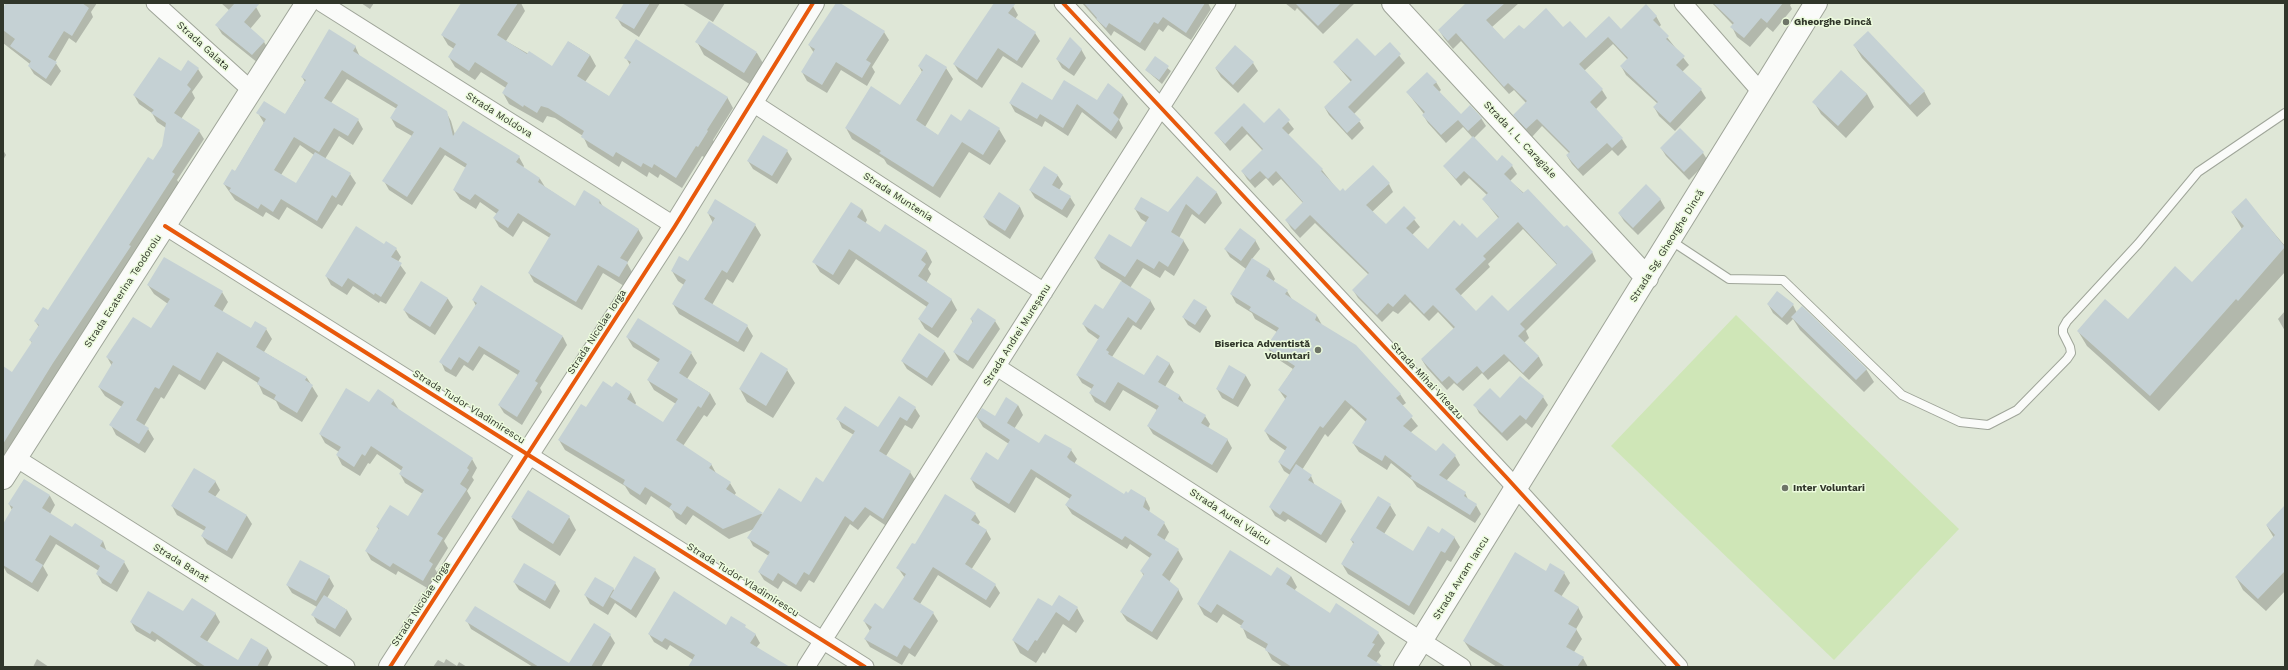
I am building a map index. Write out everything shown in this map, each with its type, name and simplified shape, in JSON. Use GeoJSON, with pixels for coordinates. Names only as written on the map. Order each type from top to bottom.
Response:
{"type":"FeatureCollection","features":[{"type":"Feature","properties":{"kind":"street","name":"Strada Galata"},"geometry":{"type":"LineString","coordinates":[[155,3],[251,90]]}},
{"type":"Feature","properties":{"kind":"street","name":"Strada Ecaterina Teodoroiu"},"geometry":{"type":"LineString","coordinates":[[3,478],[307,3]]}},
{"type":"Feature","properties":{"kind":"street","name":"Strada Moldova"},"geometry":{"type":"LineString","coordinates":[[322,3],[676,226]]}},
{"type":"Feature","properties":{"kind":"street","name":"Strada Nicolae Iorga"},"geometry":{"type":"LineString","coordinates":[[390,667],[527,453],[676,226],[753,103],[813,3]]}},
{"type":"Feature","properties":{"kind":"street","name":"Strada Mihai Viteazu"},"geometry":{"type":"LineString","coordinates":[[1063,3],[1160,109],[1516,489],[1679,667]]}},
{"type":"Feature","properties":{"kind":"street","name":"Strada Andrei Mureșanu"},"geometry":{"type":"LineString","coordinates":[[806,667],[998,367],[1227,3]]}},
{"type":"Feature","properties":{"kind":"street","name":"Strada I. L. Caragiale"},"geometry":{"type":"LineString","coordinates":[[1393,3],[1647,278]]}},
{"type":"Feature","properties":{"kind":"street"},"geometry":{"type":"LineString","coordinates":[[1683,3],[1761,92]]}},
{"type":"Feature","properties":{"kind":"street","name":"Strada Sg. Gheorghe Dincă"},"geometry":{"type":"LineString","coordinates":[[1516,489],[1816,3]]}},
{"type":"Feature","properties":{"kind":"street","name":"Strada Muntenia"},"geometry":{"type":"LineString","coordinates":[[753,103],[1044,292]]}},
{"type":"Feature","properties":{"kind":"street","name":"Strada Tudor Vladimirescu"},"geometry":{"type":"LineString","coordinates":[[165,226],[865,667]]}},
{"type":"Feature","properties":{"kind":"street","name":"Strada Aurel Vlaicu"},"geometry":{"type":"LineString","coordinates":[[998,367],[1462,667]]}},
{"type":"Feature","properties":{"kind":"street","name":"Strada Banat"},"geometry":{"type":"LineString","coordinates":[[16,458],[346,667]]}},
{"type":"Feature","properties":{"kind":"street","name":"Strada Avram Iancu"},"geometry":{"type":"LineString","coordinates":[[1405,667],[1516,489]]}},
{"type":"Feature","properties":{"kind":"lane"},"geometry":{"type":"LineString","coordinates":[[1670,240],[1729,279],[1783,280],[1902,395],[1960,422],[1988,424],[2018,410],[2067,359],[2071,353],[2063,328],[2067,321],[2138,244],[2198,172],[2285,113]]}},
{"type":"Feature","properties":{"kind":"green space","name":"Inter Voluntari"},"geometry":{"type":"Polygon","coordinates":[[[1736,315],[1959,529],[1834,660],[1611,446],[1736,315]]]}},
{"type":"Feature","properties":{"kind":"building"},"geometry":{"type":"Polygon","coordinates":[[[6,3],[82,3],[89,8],[72,36],[64,31],[48,57],[57,62],[46,79],[28,66],[31,61],[10,46],[15,39],[3,30],[3,8],[6,3]]]}},
{"type":"Feature","properties":{"kind":"building"},"geometry":{"type":"Polygon","coordinates":[[[235,3],[260,3],[244,22],[265,41],[252,55],[215,25],[235,3]]]}},
{"type":"Feature","properties":{"kind":"building"},"geometry":{"type":"Polygon","coordinates":[[[461,3],[518,3],[497,35],[527,54],[529,51],[552,66],[568,41],[590,55],[577,76],[609,96],[631,62],[624,58],[636,39],[728,97],[698,147],[696,146],[676,178],[654,164],[652,168],[643,163],[641,167],[616,152],[613,157],[581,137],[584,131],[548,108],[541,106],[537,113],[524,105],[523,107],[502,93],[508,83],[475,62],[469,71],[448,57],[456,44],[441,35],[461,3]]]}},
{"type":"Feature","properties":{"kind":"building"},"geometry":{"type":"Polygon","coordinates":[[[624,3],[650,3],[634,29],[615,18],[624,3]]]}},
{"type":"Feature","properties":{"kind":"building"},"geometry":{"type":"Polygon","coordinates":[[[836,3],[840,3],[885,31],[866,60],[871,63],[862,78],[836,62],[822,85],[801,72],[815,49],[808,45],[836,3]]]}},
{"type":"Feature","properties":{"kind":"building"},"geometry":{"type":"Polygon","coordinates":[[[994,3],[1016,3],[1008,13],[1036,32],[1017,61],[998,48],[977,80],[953,64],[994,3]]]}},
{"type":"Feature","properties":{"kind":"building"},"geometry":{"type":"Polygon","coordinates":[[[1084,3],[1205,3],[1186,33],[1163,17],[1158,24],[1154,22],[1140,43],[1109,23],[1106,28],[1096,19],[1097,18],[1084,3]]]}},
{"type":"Feature","properties":{"kind":"building"},"geometry":{"type":"Polygon","coordinates":[[[1295,3],[1341,3],[1318,26],[1295,3]]]}},
{"type":"Feature","properties":{"kind":"building"},"geometry":{"type":"Polygon","coordinates":[[[1466,3],[1505,3],[1486,20],[1504,39],[1519,25],[1524,29],[1546,8],[1563,27],[1570,21],[1586,38],[1609,16],[1621,29],[1646,4],[1657,16],[1653,20],[1669,36],[1666,39],[1685,56],[1676,65],[1702,89],[1670,123],[1653,107],[1658,102],[1620,66],[1628,58],[1608,37],[1579,64],[1603,89],[1590,102],[1623,138],[1612,148],[1607,143],[1578,169],[1566,155],[1570,152],[1537,119],[1526,129],[1513,115],[1527,101],[1508,83],[1504,87],[1456,33],[1448,41],[1438,30],[1466,3]]]}},
{"type":"Feature","properties":{"kind":"building"},"geometry":{"type":"Polygon","coordinates":[[[1713,3],[1783,3],[1767,23],[1761,18],[1744,38],[1730,27],[1734,23],[1713,3]]]}},
{"type":"Feature","properties":{"kind":"building"},"geometry":{"type":"Polygon","coordinates":[[[709,21],[757,52],[744,73],[695,42],[709,21]]]}},
{"type":"Feature","properties":{"kind":"building"},"geometry":{"type":"Polygon","coordinates":[[[329,29],[356,46],[353,51],[447,111],[453,136],[463,121],[520,156],[516,162],[540,178],[538,182],[575,206],[584,190],[600,200],[599,203],[639,229],[620,258],[628,262],[619,277],[598,265],[576,302],[528,273],[551,234],[518,213],[508,228],[493,218],[499,210],[475,194],[470,200],[453,190],[467,164],[440,147],[407,197],[382,181],[414,132],[390,118],[398,105],[342,70],[324,98],[359,119],[348,136],[334,128],[319,152],[294,137],[274,170],[296,183],[315,152],[351,173],[336,198],[332,195],[317,221],[281,199],[273,212],[261,204],[258,209],[229,191],[231,188],[223,184],[232,169],[235,171],[266,119],[256,113],[264,101],[285,114],[306,80],[301,77],[329,29]]]}},
{"type":"Feature","properties":{"kind":"building"},"geometry":{"type":"Polygon","coordinates":[[[1868,31],[1925,91],[1910,105],[1853,45],[1868,31]]]}},
{"type":"Feature","properties":{"kind":"building"},"geometry":{"type":"Polygon","coordinates":[[[1070,37],[1082,49],[1069,69],[1056,59],[1070,37]]]}},
{"type":"Feature","properties":{"kind":"building"},"geometry":{"type":"Polygon","coordinates":[[[1357,38],[1375,56],[1390,42],[1401,54],[1348,107],[1361,120],[1347,133],[1324,107],[1352,80],[1333,62],[1357,38]]]}},
{"type":"Feature","properties":{"kind":"building"},"geometry":{"type":"Polygon","coordinates":[[[1235,45],[1254,62],[1233,85],[1215,68],[1235,45]]]}},
{"type":"Feature","properties":{"kind":"building"},"geometry":{"type":"Polygon","coordinates":[[[926,54],[947,67],[916,120],[938,135],[951,114],[961,121],[969,109],[1000,128],[983,155],[962,142],[933,187],[879,153],[881,151],[845,128],[871,86],[900,105],[923,70],[918,66],[926,54]]]}},
{"type":"Feature","properties":{"kind":"building"},"geometry":{"type":"Polygon","coordinates":[[[1155,56],[1169,66],[1159,80],[1145,70],[1155,56]]]}},
{"type":"Feature","properties":{"kind":"building"},"geometry":{"type":"Polygon","coordinates":[[[159,57],[181,71],[188,60],[199,68],[187,85],[191,89],[174,113],[200,130],[172,172],[175,174],[129,245],[131,246],[53,363],[3,444],[3,366],[12,372],[32,342],[29,340],[39,325],[34,321],[43,307],[48,310],[148,157],[153,160],[162,146],[166,123],[151,113],[154,110],[133,95],[159,57]]]}},
{"type":"Feature","properties":{"kind":"building"},"geometry":{"type":"Polygon","coordinates":[[[1841,70],[1867,94],[1838,126],[1812,102],[1841,70]]]}},
{"type":"Feature","properties":{"kind":"building"},"geometry":{"type":"Polygon","coordinates":[[[1427,72],[1437,82],[1433,85],[1461,114],[1470,105],[1482,118],[1468,131],[1458,120],[1441,135],[1422,115],[1425,112],[1406,92],[1427,72]]]}},
{"type":"Feature","properties":{"kind":"building"},"geometry":{"type":"Polygon","coordinates":[[[1064,80],[1097,100],[1108,83],[1123,95],[1113,113],[1119,119],[1111,131],[1077,104],[1063,128],[1040,114],[1037,119],[1009,103],[1022,82],[1052,100],[1064,80]]]}},
{"type":"Feature","properties":{"kind":"building"},"geometry":{"type":"Polygon","coordinates":[[[1244,103],[1264,123],[1279,108],[1290,120],[1282,128],[1323,169],[1321,171],[1340,191],[1343,188],[1345,191],[1373,165],[1390,183],[1366,205],[1386,224],[1404,206],[1416,218],[1406,228],[1428,249],[1454,220],[1460,226],[1462,223],[1477,238],[1499,217],[1482,199],[1488,193],[1464,171],[1456,179],[1443,166],[1473,136],[1497,161],[1502,155],[1513,165],[1504,174],[1523,193],[1528,189],[1564,227],[1567,225],[1593,252],[1520,324],[1525,329],[1518,336],[1539,356],[1523,373],[1504,354],[1483,373],[1477,366],[1457,384],[1449,376],[1442,382],[1421,359],[1455,327],[1433,305],[1424,314],[1405,294],[1393,307],[1388,303],[1377,315],[1352,290],[1369,273],[1310,215],[1295,230],[1285,220],[1303,202],[1276,171],[1268,179],[1260,171],[1250,180],[1241,171],[1263,149],[1242,126],[1225,144],[1214,133],[1244,103]],[[1518,222],[1483,256],[1486,259],[1455,289],[1476,311],[1492,295],[1508,311],[1557,264],[1518,222]]]}},
{"type":"Feature","properties":{"kind":"building"},"geometry":{"type":"Polygon","coordinates":[[[1680,128],[1704,152],[1684,172],[1660,148],[1680,128]]]}},
{"type":"Feature","properties":{"kind":"building"},"geometry":{"type":"Polygon","coordinates":[[[763,135],[788,150],[772,176],[747,161],[763,135]]]}},
{"type":"Feature","properties":{"kind":"building"},"geometry":{"type":"Polygon","coordinates":[[[1044,166],[1058,175],[1052,185],[1071,196],[1062,210],[1029,190],[1044,166]]]}},
{"type":"Feature","properties":{"kind":"building"},"geometry":{"type":"Polygon","coordinates":[[[1197,176],[1217,192],[1199,215],[1186,204],[1171,232],[1184,240],[1168,267],[1159,261],[1154,269],[1137,259],[1125,277],[1094,258],[1109,234],[1131,247],[1149,217],[1134,209],[1141,197],[1168,212],[1197,176]]]}},
{"type":"Feature","properties":{"kind":"building"},"geometry":{"type":"Polygon","coordinates":[[[1646,184],[1661,199],[1633,228],[1618,213],[1646,184]]]}},
{"type":"Feature","properties":{"kind":"building"},"geometry":{"type":"Polygon","coordinates":[[[999,192],[1020,206],[1005,231],[983,217],[999,192]]]}},
{"type":"Feature","properties":{"kind":"building"},"geometry":{"type":"Polygon","coordinates":[[[2246,198],[2285,247],[2238,301],[2236,299],[2150,396],[2077,331],[2105,299],[2128,319],[2175,266],[2192,282],[2244,226],[2231,212],[2246,198]]]}},
{"type":"Feature","properties":{"kind":"building"},"geometry":{"type":"Polygon","coordinates":[[[715,199],[756,224],[727,273],[722,270],[704,299],[748,325],[738,342],[672,304],[686,280],[671,271],[679,256],[688,261],[715,218],[707,213],[715,199]]]}},
{"type":"Feature","properties":{"kind":"building"},"geometry":{"type":"Polygon","coordinates":[[[851,202],[862,209],[857,217],[880,232],[885,224],[927,251],[921,260],[926,264],[918,276],[952,299],[932,328],[918,319],[929,303],[849,249],[833,275],[812,262],[851,202]]]}},
{"type":"Feature","properties":{"kind":"building"},"geometry":{"type":"Polygon","coordinates":[[[356,226],[384,244],[386,241],[397,248],[391,257],[402,263],[381,297],[375,293],[374,295],[348,278],[342,287],[325,276],[356,226]]]}},
{"type":"Feature","properties":{"kind":"building"},"geometry":{"type":"Polygon","coordinates":[[[1240,228],[1256,240],[1241,261],[1224,249],[1240,228]]]}},
{"type":"Feature","properties":{"kind":"building"},"geometry":{"type":"Polygon","coordinates":[[[164,257],[223,291],[214,306],[251,328],[255,321],[267,328],[256,347],[307,377],[305,380],[313,385],[297,413],[274,399],[276,395],[257,384],[260,378],[217,352],[200,381],[173,365],[159,389],[155,387],[136,420],[149,428],[139,444],[109,425],[124,402],[98,387],[113,362],[106,357],[133,317],[151,328],[170,299],[147,285],[164,257]]]}},
{"type":"Feature","properties":{"kind":"building"},"geometry":{"type":"Polygon","coordinates":[[[1252,258],[1270,269],[1266,276],[1288,290],[1285,294],[1317,315],[1315,320],[1356,345],[1401,394],[1396,398],[1413,416],[1403,426],[1436,451],[1443,443],[1456,455],[1439,475],[1466,492],[1464,496],[1477,504],[1470,515],[1410,478],[1412,476],[1385,455],[1382,461],[1352,443],[1367,419],[1345,400],[1323,428],[1320,426],[1290,470],[1278,462],[1287,447],[1264,431],[1287,396],[1278,390],[1295,366],[1266,347],[1279,328],[1249,310],[1251,307],[1230,294],[1252,258]]]}},
{"type":"Feature","properties":{"kind":"building"},"geometry":{"type":"Polygon","coordinates":[[[421,281],[448,298],[430,327],[403,310],[421,281]]]}},
{"type":"Feature","properties":{"kind":"building"},"geometry":{"type":"Polygon","coordinates":[[[1121,281],[1151,300],[1136,323],[1128,317],[1106,350],[1109,352],[1108,354],[1144,375],[1157,355],[1170,363],[1158,382],[1180,395],[1178,399],[1206,415],[1201,423],[1228,439],[1212,465],[1147,426],[1159,406],[1118,382],[1105,403],[1089,393],[1094,385],[1076,375],[1100,336],[1082,324],[1095,304],[1103,309],[1121,281]]]}},
{"type":"Feature","properties":{"kind":"building"},"geometry":{"type":"Polygon","coordinates":[[[481,285],[563,336],[535,381],[538,383],[517,417],[498,405],[520,371],[479,346],[468,363],[459,357],[451,370],[439,362],[477,303],[472,300],[481,285]]]}},
{"type":"Feature","properties":{"kind":"building"},"geometry":{"type":"Polygon","coordinates":[[[1777,291],[1794,304],[1782,318],[1767,304],[1777,291]]]}},
{"type":"Feature","properties":{"kind":"building"},"geometry":{"type":"Polygon","coordinates":[[[1194,299],[1207,307],[1195,325],[1182,317],[1194,299]]]}},
{"type":"Feature","properties":{"kind":"building"},"geometry":{"type":"Polygon","coordinates":[[[1802,306],[1867,369],[1856,380],[1791,317],[1802,306]]]}},
{"type":"Feature","properties":{"kind":"building"},"geometry":{"type":"Polygon","coordinates":[[[978,308],[996,320],[968,361],[953,352],[973,321],[970,319],[978,308]]]}},
{"type":"Feature","properties":{"kind":"building"},"geometry":{"type":"Polygon","coordinates":[[[638,318],[692,352],[679,373],[710,393],[701,408],[698,406],[676,440],[712,464],[709,468],[731,482],[726,489],[763,513],[723,529],[687,506],[681,515],[669,508],[672,504],[645,487],[640,495],[623,484],[625,480],[558,440],[581,404],[586,407],[603,381],[612,387],[616,382],[631,392],[627,399],[663,422],[678,399],[647,380],[660,359],[626,337],[638,318]]]}},
{"type":"Feature","properties":{"kind":"building"},"geometry":{"type":"Polygon","coordinates":[[[919,333],[945,351],[927,378],[901,361],[919,333]]]}},
{"type":"Feature","properties":{"kind":"building"},"geometry":{"type":"Polygon","coordinates":[[[761,352],[788,369],[766,406],[739,389],[761,352]]]}},
{"type":"Feature","properties":{"kind":"building"},"geometry":{"type":"Polygon","coordinates":[[[1229,365],[1246,375],[1233,399],[1216,389],[1229,365]]]}},
{"type":"Feature","properties":{"kind":"building"},"geometry":{"type":"Polygon","coordinates":[[[1520,376],[1544,396],[1526,420],[1520,415],[1502,433],[1473,405],[1490,388],[1500,398],[1520,376]]]}},
{"type":"Feature","properties":{"kind":"building"},"geometry":{"type":"Polygon","coordinates":[[[346,388],[369,402],[378,389],[394,400],[391,404],[473,458],[467,468],[469,470],[460,484],[467,489],[437,534],[443,538],[429,561],[433,564],[423,581],[393,563],[390,567],[365,551],[379,528],[376,527],[390,505],[408,516],[424,490],[399,474],[403,467],[371,446],[365,456],[362,454],[354,467],[336,455],[341,447],[319,434],[346,388]]]}},
{"type":"Feature","properties":{"kind":"building"},"geometry":{"type":"Polygon","coordinates":[[[899,396],[916,407],[907,421],[900,417],[879,451],[911,471],[883,519],[865,507],[853,522],[845,516],[809,575],[804,572],[796,585],[778,573],[773,581],[758,572],[770,552],[747,538],[779,488],[801,502],[816,477],[823,482],[855,431],[836,419],[845,406],[878,427],[899,396]]]}},
{"type":"Feature","properties":{"kind":"building"},"geometry":{"type":"Polygon","coordinates":[[[1006,397],[1018,405],[1007,423],[1039,443],[1045,434],[1072,449],[1067,457],[1070,460],[1124,494],[1126,491],[1128,493],[1131,489],[1146,498],[1143,507],[1165,522],[1157,535],[1179,549],[1162,575],[1179,589],[1152,632],[1120,612],[1144,574],[1140,571],[1152,554],[1125,536],[1122,540],[1065,505],[1072,495],[1031,469],[1009,504],[970,479],[986,452],[998,460],[1010,440],[976,417],[982,408],[995,416],[1006,397]]]}},
{"type":"Feature","properties":{"kind":"building"},"geometry":{"type":"Polygon","coordinates":[[[1296,464],[1312,475],[1308,480],[1342,501],[1321,535],[1283,511],[1280,515],[1269,507],[1296,464]]]}},
{"type":"Feature","properties":{"kind":"building"},"geometry":{"type":"Polygon","coordinates":[[[194,468],[216,481],[208,492],[247,515],[227,551],[201,536],[206,527],[171,506],[194,468]]]}},
{"type":"Feature","properties":{"kind":"building"},"geometry":{"type":"Polygon","coordinates":[[[24,479],[50,495],[42,508],[72,527],[75,523],[103,541],[100,546],[125,561],[111,584],[96,574],[100,566],[50,535],[35,560],[43,565],[32,583],[3,565],[3,524],[13,507],[8,504],[24,479]]]}},
{"type":"Feature","properties":{"kind":"building"},"geometry":{"type":"Polygon","coordinates":[[[528,490],[570,516],[553,544],[511,517],[528,490]]]}},
{"type":"Feature","properties":{"kind":"building"},"geometry":{"type":"Polygon","coordinates":[[[945,494],[976,513],[971,520],[987,530],[965,564],[996,584],[986,600],[933,567],[913,599],[934,612],[910,649],[904,645],[897,657],[864,639],[872,627],[863,621],[875,603],[883,609],[906,574],[896,568],[912,543],[915,544],[945,494]]]}},
{"type":"Feature","properties":{"kind":"building"},"geometry":{"type":"Polygon","coordinates":[[[1378,496],[1391,504],[1376,528],[1413,551],[1428,526],[1439,533],[1442,528],[1455,537],[1445,553],[1441,551],[1409,606],[1341,564],[1354,542],[1350,540],[1378,496]]]}},
{"type":"Feature","properties":{"kind":"building"},"geometry":{"type":"Polygon","coordinates":[[[2285,505],[2285,571],[2258,599],[2235,577],[2275,535],[2266,525],[2285,505]]]}},
{"type":"Feature","properties":{"kind":"building"},"geometry":{"type":"Polygon","coordinates":[[[1230,550],[1271,576],[1277,567],[1291,576],[1286,584],[1330,613],[1336,603],[1379,632],[1372,643],[1375,644],[1367,656],[1384,667],[1292,667],[1265,650],[1268,644],[1240,627],[1244,621],[1217,604],[1211,613],[1197,604],[1230,550]]]}},
{"type":"Feature","properties":{"kind":"building"},"geometry":{"type":"Polygon","coordinates":[[[1515,552],[1546,571],[1550,563],[1565,572],[1554,591],[1579,607],[1568,624],[1577,629],[1566,647],[1584,657],[1577,667],[1506,667],[1463,641],[1515,552]]]}},
{"type":"Feature","properties":{"kind":"building"},"geometry":{"type":"Polygon","coordinates":[[[634,556],[656,569],[631,610],[610,597],[634,556]]]}},
{"type":"Feature","properties":{"kind":"building"},"geometry":{"type":"Polygon","coordinates":[[[300,560],[330,576],[316,601],[286,585],[300,560]]]}},
{"type":"Feature","properties":{"kind":"building"},"geometry":{"type":"Polygon","coordinates":[[[524,563],[556,582],[545,601],[513,582],[524,563]]]}},
{"type":"Feature","properties":{"kind":"building"},"geometry":{"type":"Polygon","coordinates":[[[595,577],[614,588],[603,607],[584,595],[595,577]]]}},
{"type":"Feature","properties":{"kind":"building"},"geometry":{"type":"Polygon","coordinates":[[[148,591],[183,611],[192,598],[216,613],[200,637],[238,660],[251,638],[268,648],[257,667],[206,667],[152,631],[150,634],[130,622],[148,591]]]}},
{"type":"Feature","properties":{"kind":"building"},"geometry":{"type":"Polygon","coordinates":[[[674,591],[726,625],[731,616],[746,625],[745,627],[756,634],[750,643],[790,667],[688,667],[695,655],[665,638],[662,642],[648,634],[674,591]]]}},
{"type":"Feature","properties":{"kind":"building"},"geometry":{"type":"Polygon","coordinates":[[[324,595],[347,610],[335,629],[311,615],[324,595]]]}},
{"type":"Feature","properties":{"kind":"building"},"geometry":{"type":"Polygon","coordinates":[[[1059,595],[1078,607],[1069,621],[1056,612],[1037,641],[1035,640],[1028,651],[1012,640],[1038,598],[1052,606],[1059,595]]]}},
{"type":"Feature","properties":{"kind":"building"},"geometry":{"type":"Polygon","coordinates":[[[475,606],[569,663],[594,623],[611,634],[591,667],[539,667],[465,621],[475,606]]]}},
{"type":"Feature","properties":{"kind":"cycle path"},"geometry":{"type":"LineString","coordinates":[[390,667],[675,226],[813,3]]}},
{"type":"Feature","properties":{"kind":"cycle path"},"geometry":{"type":"LineString","coordinates":[[1063,3],[1507,478],[1679,667]]}},
{"type":"Feature","properties":{"kind":"cycle path"},"geometry":{"type":"LineString","coordinates":[[165,226],[865,667]]}},
{"type":"Feature","properties":{"kind":"place","name":"Gheorghe Dincă"},"geometry":{"type":"Point","coordinates":[1786,22]}},
{"type":"Feature","properties":{"kind":"place","name":"Biserica Adventistă Voluntari"},"geometry":{"type":"Point","coordinates":[1318,350]}},
{"type":"Feature","properties":{"kind":"place","name":"Inter Voluntari"},"geometry":{"type":"Point","coordinates":[1785,488]}}]}
